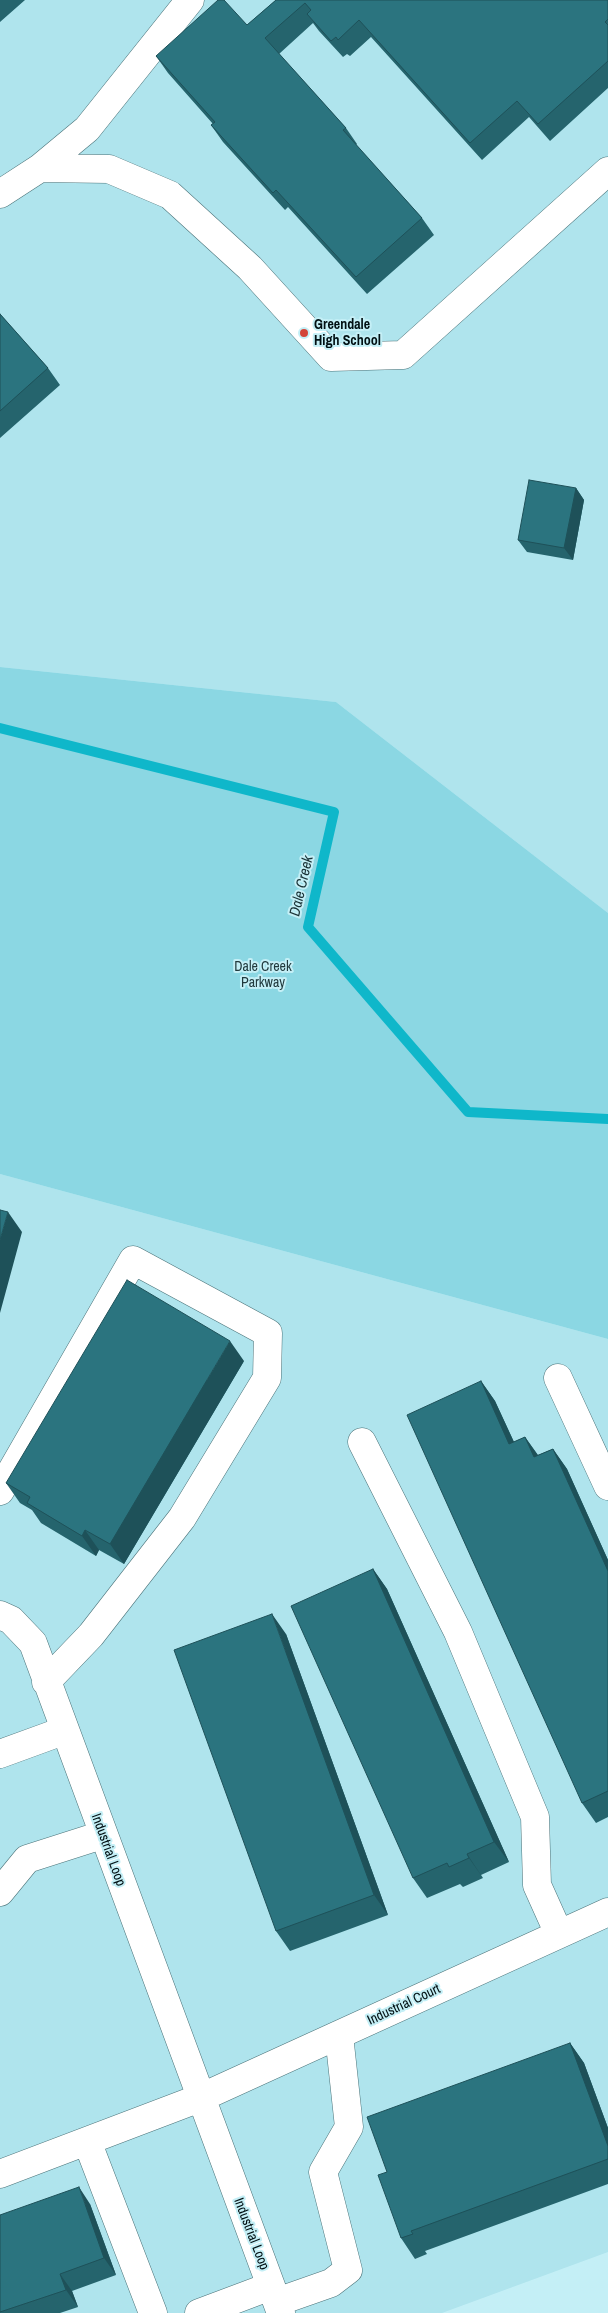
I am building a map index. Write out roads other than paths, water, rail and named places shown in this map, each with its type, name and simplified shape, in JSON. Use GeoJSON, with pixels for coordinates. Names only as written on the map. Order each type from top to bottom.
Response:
{"type":"FeatureCollection","features":[{"type":"Feature","properties":{"kind":"street"},"geometry":{"type":"LineString","coordinates":[[0,194],[40,168],[87,129],[190,0]]}},
{"type":"Feature","properties":{"kind":"street"},"geometry":{"type":"LineString","coordinates":[[40,168],[109,169],[170,195],[250,268],[331,357],[403,355],[608,171]]}},
{"type":"Feature","properties":{"kind":"street"},"geometry":{"type":"LineString","coordinates":[[0,1491],[133,1260],[268,1334],[267,1378],[182,1518],[91,1635],[46,1682]]}},
{"type":"Feature","properties":{"kind":"street"},"geometry":{"type":"LineString","coordinates":[[558,1378],[608,1486]]}},
{"type":"Feature","properties":{"kind":"street"},"geometry":{"type":"LineString","coordinates":[[362,1442],[458,1632],[535,1817],[536,1885],[559,1934]]}},
{"type":"Feature","properties":{"kind":"street","name":"Industrial Loop"},"geometry":{"type":"LineString","coordinates":[[0,1615],[11,1620],[33,1643],[102,1835],[276,2300]]}},
{"type":"Feature","properties":{"kind":"street"},"geometry":{"type":"LineString","coordinates":[[0,1754],[64,1731]]}},
{"type":"Feature","properties":{"kind":"street"},"geometry":{"type":"LineString","coordinates":[[0,1892],[28,1859],[102,1835]]}},
{"type":"Feature","properties":{"kind":"street","name":"Industrial Court"},"geometry":{"type":"LineString","coordinates":[[200,2098],[608,1912]]}},
{"type":"Feature","properties":{"kind":"street"},"geometry":{"type":"LineString","coordinates":[[199,2313],[276,2300],[331,2283],[348,2270],[323,2172],[349,2127],[339,2035]]}},
{"type":"Feature","properties":{"kind":"street"},"geometry":{"type":"LineString","coordinates":[[0,2174],[200,2098]]}},
{"type":"Feature","properties":{"kind":"street"},"geometry":{"type":"LineString","coordinates":[[87,2141],[153,2313]]}},
{"type":"Feature","properties":{"kind":"waterway","name":"Dale Creek"},"geometry":{"type":"LineString","coordinates":[[0,728],[334,812],[308,927],[468,1112],[608,1119]]}},
{"type":"Feature","properties":{"kind":"place","name":"Greendale High School"},"geometry":{"type":"Point","coordinates":[304,333]}},
{"type":"Feature","properties":{"kind":"park label","name":"Dale Creek Parkway"},"geometry":{"type":"Point","coordinates":[263,976]}}]}
